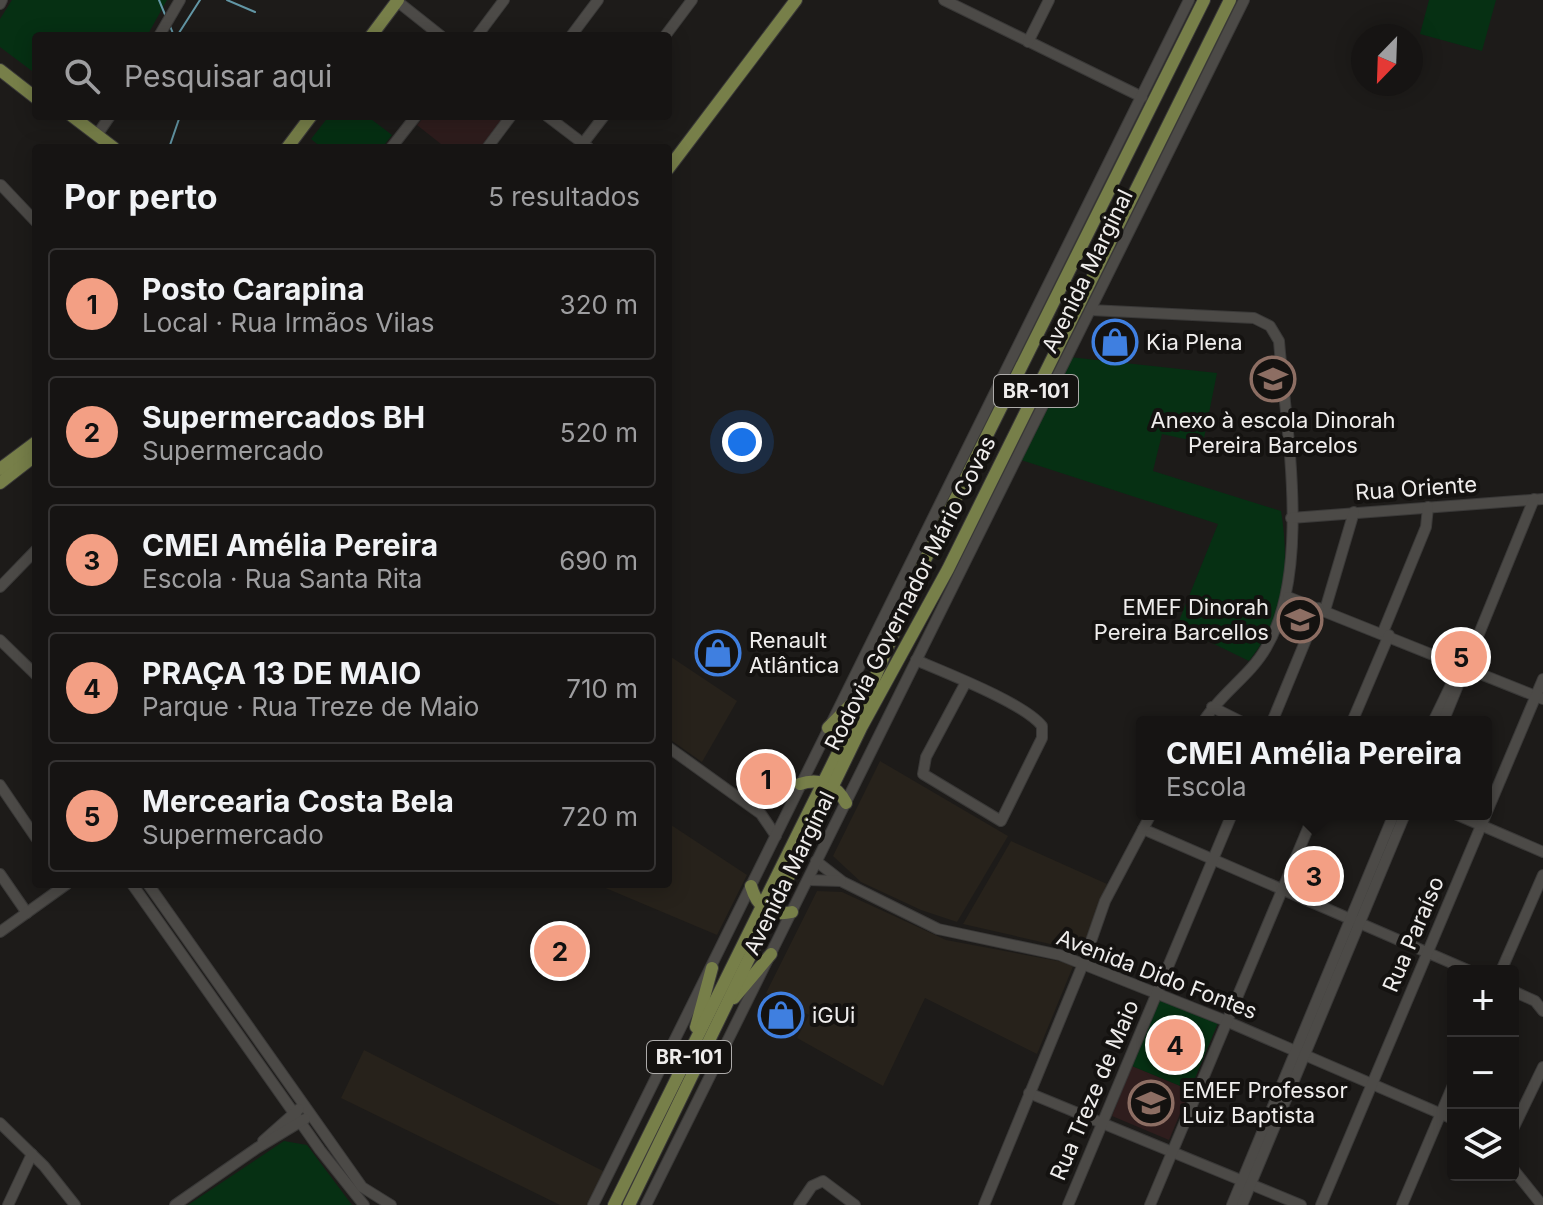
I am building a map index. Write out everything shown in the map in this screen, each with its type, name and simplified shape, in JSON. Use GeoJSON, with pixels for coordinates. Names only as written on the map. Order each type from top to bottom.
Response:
{"type":"FeatureCollection","features":[{"type":"Feature","properties":{"kind":"main road"},"geometry":{"type":"LineString","coordinates":[[672,164],[796,0]]}},
{"type":"Feature","properties":{"kind":"main road","name":"Rodovia Governador Mário Covas"},"geometry":{"type":"LineString","coordinates":[[828,785],[923,564],[1204,0]]}},
{"type":"Feature","properties":{"kind":"main road","name":"Rodovia Governador Mário Covas"},"geometry":{"type":"LineString","coordinates":[[614,1205],[828,785],[948,569],[1230,0]]}},
{"type":"Feature","properties":{"kind":"main road"},"geometry":{"type":"LineString","coordinates":[[374,32],[398,1]]}},
{"type":"Feature","properties":{"kind":"main road"},"geometry":{"type":"LineString","coordinates":[[0,61],[32,86]]}},
{"type":"Feature","properties":{"kind":"main road"},"geometry":{"type":"LineString","coordinates":[[0,70],[32,95]]}},
{"type":"Feature","properties":{"kind":"main road"},"geometry":{"type":"LineString","coordinates":[[64,120],[96,144]]}},
{"type":"Feature","properties":{"kind":"main road"},"geometry":{"type":"LineString","coordinates":[[77,120],[109,144]]}},
{"type":"Feature","properties":{"kind":"main road"},"geometry":{"type":"LineString","coordinates":[[290,144],[308,120]]}},
{"type":"Feature","properties":{"kind":"main road"},"geometry":{"type":"LineString","coordinates":[[0,469],[32,445]]}},
{"type":"Feature","properties":{"kind":"main road"},"geometry":{"type":"LineString","coordinates":[[0,483],[32,458]]}},
{"type":"Feature","properties":{"kind":"main road"},"geometry":{"type":"LineString","coordinates":[[828,728],[873,682]]}},
{"type":"Feature","properties":{"kind":"main road"},"geometry":{"type":"LineString","coordinates":[[800,784],[828,785],[846,803]]}},
{"type":"Feature","properties":{"kind":"main road"},"geometry":{"type":"LineString","coordinates":[[751,886],[766,909],[792,912]]}},
{"type":"Feature","properties":{"kind":"main road","name":"Rodovia Governador Mário Covas"},"geometry":{"type":"LineString","coordinates":[[629,1205],[721,1012],[766,909]]}},
{"type":"Feature","properties":{"kind":"main road"},"geometry":{"type":"LineString","coordinates":[[721,1012],[771,954]]}},
{"type":"Feature","properties":{"kind":"main road"},"geometry":{"type":"LineString","coordinates":[[687,1060],[712,968]]}},
{"type":"Feature","properties":{"kind":"street"},"geometry":{"type":"LineString","coordinates":[[161,32],[180,0]]}},
{"type":"Feature","properties":{"kind":"street"},"geometry":{"type":"LineString","coordinates":[[480,32],[504,0]]}},
{"type":"Feature","properties":{"kind":"street"},"geometry":{"type":"LineString","coordinates":[[574,32],[598,0]]}},
{"type":"Feature","properties":{"kind":"street"},"geometry":{"type":"LineString","coordinates":[[668,32],[692,0]]}},
{"type":"Feature","properties":{"kind":"street"},"geometry":{"type":"LineString","coordinates":[[787,15],[802,0]]}},
{"type":"Feature","properties":{"kind":"street"},"geometry":{"type":"LineString","coordinates":[[944,0],[1142,97]]}},
{"type":"Feature","properties":{"kind":"street"},"geometry":{"type":"LineString","coordinates":[[1028,42],[1049,0]]}},
{"type":"Feature","properties":{"kind":"street","name":"Avenida Marginal"},"geometry":{"type":"LineString","coordinates":[[593,1205],[1189,0]]}},
{"type":"Feature","properties":{"kind":"street","name":"Avenida Marginal"},"geometry":{"type":"LineString","coordinates":[[646,1205],[1244,0]]}},
{"type":"Feature","properties":{"kind":"street"},"geometry":{"type":"LineString","coordinates":[[398,1],[436,32]]}},
{"type":"Feature","properties":{"kind":"street"},"geometry":{"type":"LineString","coordinates":[[97,135],[107,120]]}},
{"type":"Feature","properties":{"kind":"street"},"geometry":{"type":"LineString","coordinates":[[394,144],[413,120]]}},
{"type":"Feature","properties":{"kind":"street"},"geometry":{"type":"LineString","coordinates":[[490,144],[508,120]]}},
{"type":"Feature","properties":{"kind":"street"},"geometry":{"type":"LineString","coordinates":[[552,120],[580,144]]}},
{"type":"Feature","properties":{"kind":"street"},"geometry":{"type":"LineString","coordinates":[[586,144],[601,120]]}},
{"type":"Feature","properties":{"kind":"street"},"geometry":{"type":"LineString","coordinates":[[1,185],[32,218]]}},
{"type":"Feature","properties":{"kind":"street"},"geometry":{"type":"LineString","coordinates":[[1090,310],[1244,317],[1270,326],[1279,341],[1291,518],[1288,597],[1266,648],[1207,716]]}},
{"type":"Feature","properties":{"kind":"street"},"geometry":{"type":"LineString","coordinates":[[1436,716],[1469,652],[1538,499]]}},
{"type":"Feature","properties":{"kind":"street","name":"Rua Oriente"},"geometry":{"type":"LineString","coordinates":[[1291,518],[1538,499]]}},
{"type":"Feature","properties":{"kind":"street"},"geometry":{"type":"LineString","coordinates":[[1354,716],[1426,527],[1428,507]]}},
{"type":"Feature","properties":{"kind":"street"},"geometry":{"type":"LineString","coordinates":[[1275,716],[1322,609],[1354,512]]}},
{"type":"Feature","properties":{"kind":"street"},"geometry":{"type":"LineString","coordinates":[[0,587],[32,554]]}},
{"type":"Feature","properties":{"kind":"street"},"geometry":{"type":"LineString","coordinates":[[1288,597],[1540,698]]}},
{"type":"Feature","properties":{"kind":"street"},"geometry":{"type":"LineString","coordinates":[[0,640],[32,671]]}},
{"type":"Feature","properties":{"kind":"street"},"geometry":{"type":"LineString","coordinates":[[916,660],[966,682],[1033,717],[1042,726],[1042,738],[1001,821],[923,774],[926,757],[966,682]]}},
{"type":"Feature","properties":{"kind":"street"},"geometry":{"type":"LineString","coordinates":[[1445,716],[1462,666]]}},
{"type":"Feature","properties":{"kind":"street","name":"Rua Paraíso"},"geometry":{"type":"LineString","coordinates":[[1492,804],[1540,698],[1543,679]]}},
{"type":"Feature","properties":{"kind":"street"},"geometry":{"type":"LineString","coordinates":[[1212,707],[1230,716]]}},
{"type":"Feature","properties":{"kind":"street"},"geometry":{"type":"LineString","coordinates":[[672,750],[761,814],[776,836]]}},
{"type":"Feature","properties":{"kind":"street"},"geometry":{"type":"LineString","coordinates":[[0,785],[32,832]]}},
{"type":"Feature","properties":{"kind":"street"},"geometry":{"type":"LineString","coordinates":[[761,814],[786,815]]}},
{"type":"Feature","properties":{"kind":"street"},"geometry":{"type":"LineString","coordinates":[[984,1205],[1083,964],[1105,901],[1148,820]]}},
{"type":"Feature","properties":{"kind":"street","name":"Rua Treze de Maio"},"geometry":{"type":"LineString","coordinates":[[1068,1205],[1229,820]]}},
{"type":"Feature","properties":{"kind":"street"},"geometry":{"type":"LineString","coordinates":[[1150,1205],[1312,820]]}},
{"type":"Feature","properties":{"kind":"street"},"geometry":{"type":"LineString","coordinates":[[1356,920],[1392,820]]}},
{"type":"Feature","properties":{"kind":"street"},"geometry":{"type":"LineString","coordinates":[[1232,1205],[1246,1183],[1356,920],[1402,820]]}},
{"type":"Feature","properties":{"kind":"street"},"geometry":{"type":"LineString","coordinates":[[1468,820],[1543,852]]}},
{"type":"Feature","properties":{"kind":"street","name":"Rua Paraíso"},"geometry":{"type":"LineString","coordinates":[[1321,1205],[1485,820]]}},
{"type":"Feature","properties":{"kind":"street"},"geometry":{"type":"LineString","coordinates":[[1143,829],[1457,965]]}},
{"type":"Feature","properties":{"kind":"street","name":"Avenida Dido Fontes"},"geometry":{"type":"LineString","coordinates":[[816,861],[843,882],[938,929],[1042,950],[1083,964],[1301,1052],[1447,1116]]}},
{"type":"Feature","properties":{"kind":"street"},"geometry":{"type":"LineString","coordinates":[[0,874],[27,913]]}},
{"type":"Feature","properties":{"kind":"street"},"geometry":{"type":"LineString","coordinates":[[1504,965],[1543,875]]}},
{"type":"Feature","properties":{"kind":"street","name":"Avenida Dido Fontes"},"geometry":{"type":"LineString","coordinates":[[808,880],[843,882]]}},
{"type":"Feature","properties":{"kind":"street"},"geometry":{"type":"LineString","coordinates":[[0,932],[61,888]]}},
{"type":"Feature","properties":{"kind":"street"},"geometry":{"type":"LineString","coordinates":[[135,888],[302,1117],[362,1187],[391,1205]]}},
{"type":"Feature","properties":{"kind":"street"},"geometry":{"type":"LineString","coordinates":[[151,888],[303,1105],[302,1117],[312,1138],[364,1205]]}},
{"type":"Feature","properties":{"kind":"street"},"geometry":{"type":"LineString","coordinates":[[1519,994],[1535,1001],[1543,1011]]}},
{"type":"Feature","properties":{"kind":"street"},"geometry":{"type":"LineString","coordinates":[[1519,1117],[1543,1067]]}},
{"type":"Feature","properties":{"kind":"street"},"geometry":{"type":"LineString","coordinates":[[1029,1093],[1301,1205]]}},
{"type":"Feature","properties":{"kind":"street"},"geometry":{"type":"LineString","coordinates":[[1402,1205],[1447,1099]]}},
{"type":"Feature","properties":{"kind":"street"},"geometry":{"type":"LineString","coordinates":[[257,1148],[284,1134],[302,1117]]}},
{"type":"Feature","properties":{"kind":"street"},"geometry":{"type":"LineString","coordinates":[[175,1205],[302,1117]]}},
{"type":"Feature","properties":{"kind":"street"},"geometry":{"type":"LineString","coordinates":[[0,1123],[32,1154],[73,1204]]}},
{"type":"Feature","properties":{"kind":"street"},"geometry":{"type":"LineString","coordinates":[[284,1134],[312,1138]]}},
{"type":"Feature","properties":{"kind":"street"},"geometry":{"type":"LineString","coordinates":[[8,1205],[32,1154]]}},
{"type":"Feature","properties":{"kind":"street"},"geometry":{"type":"LineString","coordinates":[[1519,1176],[1542,1205]]}},
{"type":"Feature","properties":{"kind":"street"},"geometry":{"type":"LineString","coordinates":[[804,1203],[812,1186],[823,1181],[855,1205]]}},
{"type":"Feature","properties":{"kind":"street"},"geometry":{"type":"LineString","coordinates":[[1242,1205],[1246,1183]]}},
{"type":"Feature","properties":{"kind":"shaded area"},"geometry":{"type":"Polygon","coordinates":[[[421,120],[503,120],[484,144],[441,144],[417,125],[421,120]]]}},
{"type":"Feature","properties":{"kind":"shaded area"},"geometry":{"type":"Polygon","coordinates":[[[672,658],[737,701],[702,762],[672,741],[672,658]]]}},
{"type":"Feature","properties":{"kind":"shaded area"},"geometry":{"type":"Polygon","coordinates":[[[880,761],[1008,836],[957,922],[921,910],[861,882],[833,856],[880,761]]]}},
{"type":"Feature","properties":{"kind":"shaded area"},"geometry":{"type":"Polygon","coordinates":[[[672,826],[747,875],[717,935],[605,888],[672,888],[672,826]]]}},
{"type":"Feature","properties":{"kind":"shaded area"},"geometry":{"type":"Polygon","coordinates":[[[1011,841],[1107,884],[1081,951],[963,924],[1011,841]]]}},
{"type":"Feature","properties":{"kind":"shaded area"},"geometry":{"type":"Polygon","coordinates":[[[817,891],[842,892],[946,940],[1074,964],[1037,1054],[925,998],[883,1086],[797,1038],[809,1015],[766,993],[817,891]]]}},
{"type":"Feature","properties":{"kind":"shaded area"},"geometry":{"type":"Polygon","coordinates":[[[364,1050],[605,1172],[588,1205],[560,1205],[341,1098],[364,1050]]]}},
{"type":"Feature","properties":{"kind":"shaded area","name":"EMEF Professor Luiz Baptista"},"geometry":{"type":"Polygon","coordinates":[[[1132,1066],[1190,1090],[1169,1140],[1112,1116],[1132,1066]]]}},
{"type":"Feature","properties":{"kind":"green space"},"geometry":{"type":"Polygon","coordinates":[[[12,0],[167,0],[149,32],[32,32],[32,71],[0,47],[0,19],[12,0]]]}},
{"type":"Feature","properties":{"kind":"green space"},"geometry":{"type":"Polygon","coordinates":[[[1429,0],[1496,0],[1482,51],[1423,35],[1429,0]]]}},
{"type":"Feature","properties":{"kind":"green space"},"geometry":{"type":"Polygon","coordinates":[[[326,120],[372,120],[392,135],[385,144],[317,144],[311,139],[326,120]]]}},
{"type":"Feature","properties":{"kind":"green space"},"geometry":{"type":"Polygon","coordinates":[[[1069,357],[1217,373],[1203,443],[1162,434],[1153,471],[1281,511],[1285,551],[1282,590],[1270,626],[1249,661],[1177,626],[1218,524],[1018,459],[1069,357]]]}},
{"type":"Feature","properties":{"kind":"green space"},"geometry":{"type":"Polygon","coordinates":[[[1160,999],[1218,1023],[1190,1090],[1132,1066],[1160,999]]]}},
{"type":"Feature","properties":{"kind":"green space"},"geometry":{"type":"Polygon","coordinates":[[[284,1141],[307,1145],[352,1205],[188,1205],[284,1141]]]}},
{"type":"Feature","properties":{"kind":"waterway"},"geometry":{"type":"LineString","coordinates":[[159,0],[166,17]]}},
{"type":"Feature","properties":{"kind":"waterway"},"geometry":{"type":"LineString","coordinates":[[180,32],[200,0]]}},
{"type":"Feature","properties":{"kind":"waterway"},"geometry":{"type":"LineString","coordinates":[[227,0],[255,12]]}},
{"type":"Feature","properties":{"kind":"waterway"},"geometry":{"type":"LineString","coordinates":[[170,26],[172,32]]}},
{"type":"Feature","properties":{"kind":"waterway"},"geometry":{"type":"LineString","coordinates":[[170,144],[179,120]]}},
{"type":"Feature","properties":{"kind":"place","name":"Kia Plena"},"geometry":{"type":"Point","coordinates":[1115,342]}},
{"type":"Feature","properties":{"kind":"place","name":"Anexo à escola Dinorah Pereira Barcelos"},"geometry":{"type":"Point","coordinates":[1273,379]}},
{"type":"Feature","properties":{"kind":"place","name":"EMEF Dinorah Pereira Barcellos"},"geometry":{"type":"Point","coordinates":[1300,620]}},
{"type":"Feature","properties":{"kind":"place","name":"Renault Atlântica"},"geometry":{"type":"Point","coordinates":[718,653]}},
{"type":"Feature","properties":{"kind":"place","name":"Mercearia Costa Bela"},"geometry":{"type":"Point","coordinates":[1461,657]}},
{"type":"Feature","properties":{"kind":"place","name":"Posto Carapina"},"geometry":{"type":"Point","coordinates":[766,779]}},
{"type":"Feature","properties":{"kind":"place","name":"CMEI Amélia Pereira"},"geometry":{"type":"Point","coordinates":[1314,876]}},
{"type":"Feature","properties":{"kind":"place","name":"Supermercados BH"},"geometry":{"type":"Point","coordinates":[560,951]}},
{"type":"Feature","properties":{"kind":"place","name":"iGUi"},"geometry":{"type":"Point","coordinates":[781,1015]}},
{"type":"Feature","properties":{"kind":"place","name":"PRAÇA 13 DE MAIO"},"geometry":{"type":"Point","coordinates":[1175,1045]}},
{"type":"Feature","properties":{"kind":"place","name":"EMEF Professor Luiz Baptista"},"geometry":{"type":"Point","coordinates":[1151,1103]}}]}
